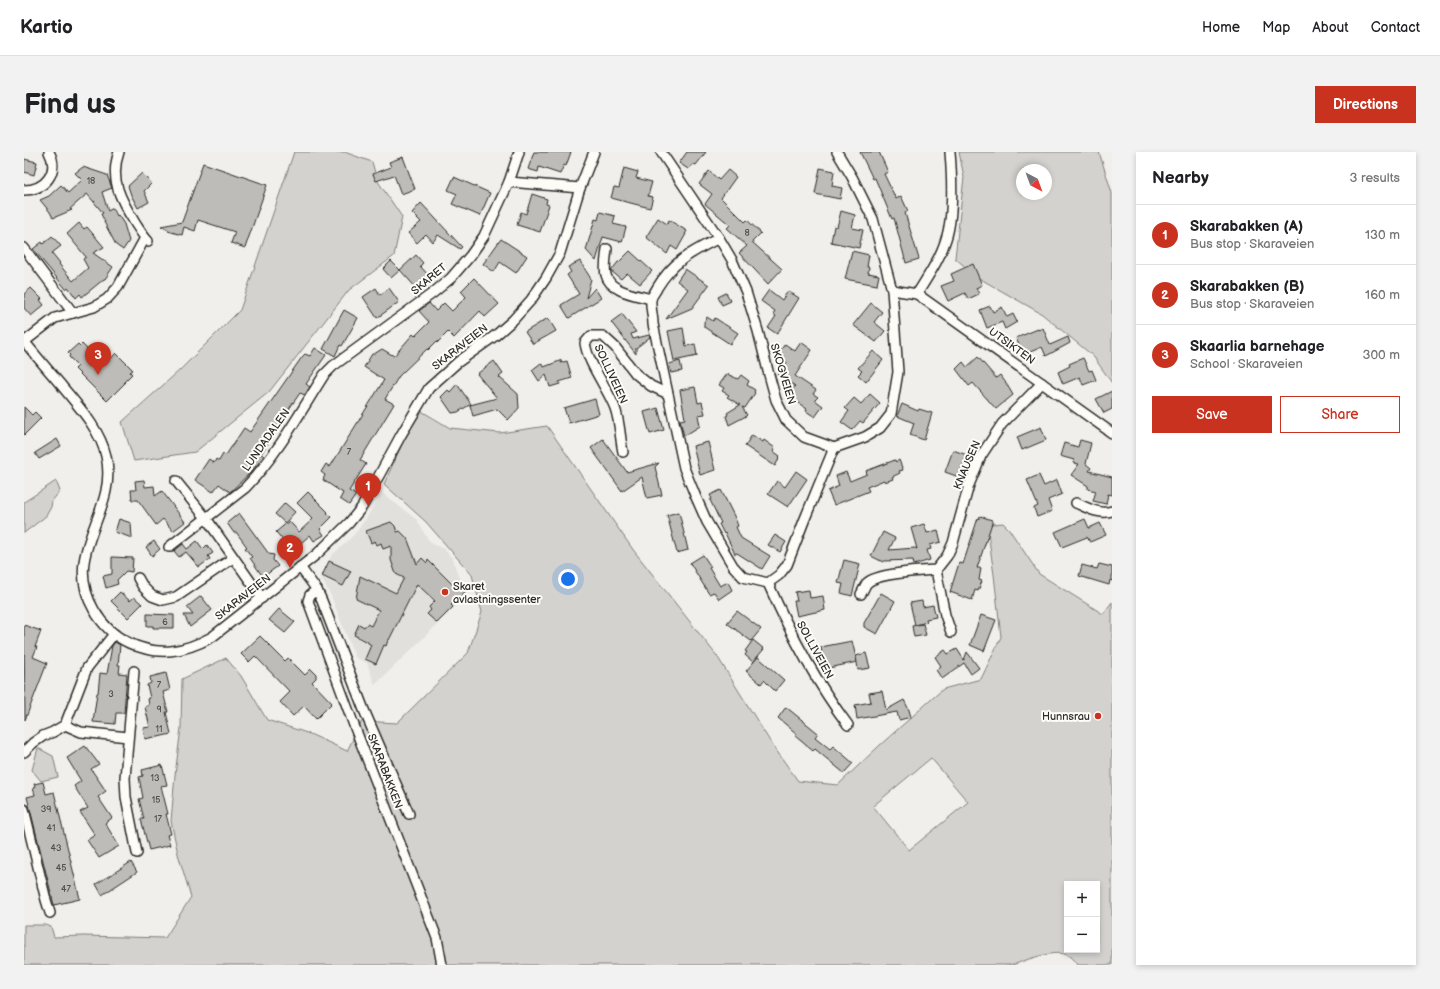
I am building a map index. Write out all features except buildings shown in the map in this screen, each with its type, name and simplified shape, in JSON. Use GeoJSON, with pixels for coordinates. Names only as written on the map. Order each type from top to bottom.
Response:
{"type":"FeatureCollection","features":[{"type":"Feature","properties":{"kind":"street"},"geometry":{"type":"LineString","coordinates":[[24,190],[31,190],[40,187],[47,181],[51,174],[52,165],[49,152]]}},
{"type":"Feature","properties":{"kind":"street"},"geometry":{"type":"LineString","coordinates":[[24,341],[55,318],[94,307],[107,299],[118,287],[147,240],[118,192],[115,175],[119,152]]}},
{"type":"Feature","properties":{"kind":"street","name":"SKARET"},"geometry":{"type":"LineString","coordinates":[[333,366],[433,293],[450,278],[470,256],[484,236],[509,182],[519,152]]}},
{"type":"Feature","properties":{"kind":"street","name":"SKARAVEIEN"},"geometry":{"type":"LineString","coordinates":[[24,341],[80,408],[92,426],[105,454],[108,468],[105,498],[86,549],[84,564],[83,580],[90,604],[104,624],[114,634],[122,640],[144,649],[175,651],[195,646],[212,637],[262,598],[334,538],[362,507],[401,435],[429,388],[458,362],[496,335],[513,320],[531,300],[546,278],[560,253],[580,188],[594,152]]}},
{"type":"Feature","properties":{"kind":"street","name":"SKOGVEIEN"},"geometry":{"type":"LineString","coordinates":[[661,152],[719,238],[732,260],[746,292],[776,400],[786,420],[804,437],[834,448]]}},
{"type":"Feature","properties":{"kind":"street"},"geometry":{"type":"LineString","coordinates":[[719,238],[697,249],[678,262],[662,279],[651,299],[653,324],[684,468],[707,522],[733,566],[743,577],[768,583],[779,575],[787,565],[834,448],[865,437],[880,428],[891,414],[898,372],[892,290],[873,219],[852,177],[837,152]]}},
{"type":"Feature","properties":{"kind":"street"},"geometry":{"type":"LineString","coordinates":[[917,294],[936,264],[947,238],[951,209],[950,152]]}},
{"type":"Feature","properties":{"kind":"street"},"geometry":{"type":"LineString","coordinates":[[509,182],[580,188]]}},
{"type":"Feature","properties":{"kind":"street"},"geometry":{"type":"LineString","coordinates":[[24,248],[73,312]]}},
{"type":"Feature","properties":{"kind":"street"},"geometry":{"type":"LineString","coordinates":[[607,250],[605,274],[611,284],[623,290],[651,299]]}},
{"type":"Feature","properties":{"kind":"street","name":"UTSIKTEN"},"geometry":{"type":"LineString","coordinates":[[892,290],[917,294],[1112,433]]}},
{"type":"Feature","properties":{"kind":"street","name":"SOLLIVEIEN"},"geometry":{"type":"LineString","coordinates":[[623,452],[615,410],[606,389],[586,352],[585,343],[591,336],[602,336],[615,347],[636,374],[651,386],[668,394]]}},
{"type":"Feature","properties":{"kind":"street","name":"LUNDADALEN"},"geometry":{"type":"LineString","coordinates":[[169,547],[245,488],[256,477],[271,458],[324,375],[333,366]]}},
{"type":"Feature","properties":{"kind":"street","name":"KNAUSEN"},"geometry":{"type":"LineString","coordinates":[[936,570],[947,556],[953,543],[969,485],[981,456],[1002,424],[1042,383]]}},
{"type":"Feature","properties":{"kind":"street"},"geometry":{"type":"LineString","coordinates":[[176,481],[206,518],[262,598]]}},
{"type":"Feature","properties":{"kind":"street"},"geometry":{"type":"LineString","coordinates":[[1076,503],[1095,511],[1106,513],[1112,511]]}},
{"type":"Feature","properties":{"kind":"street"},"geometry":{"type":"LineString","coordinates":[[138,578],[143,587],[152,596],[163,600],[176,597],[233,558]]}},
{"type":"Feature","properties":{"kind":"street","name":"SKARABAKKEN"},"geometry":{"type":"LineString","coordinates":[[300,567],[317,590],[327,611],[364,710],[409,814]]}},
{"type":"Feature","properties":{"kind":"street"},"geometry":{"type":"LineString","coordinates":[[861,594],[867,583],[875,578],[901,573],[936,570],[945,615],[951,632]]}},
{"type":"Feature","properties":{"kind":"street","name":"SOLLIVEIEN"},"geometry":{"type":"LineString","coordinates":[[768,583],[786,622],[828,700],[848,725]]}},
{"type":"Feature","properties":{"kind":"street","name":"SKARABAKKEN"},"geometry":{"type":"LineString","coordinates":[[317,590],[310,595],[308,601],[355,728],[437,938],[442,965]]}},
{"type":"Feature","properties":{"kind":"street"},"geometry":{"type":"LineString","coordinates":[[24,752],[32,743],[65,725],[87,668],[114,634]]}},
{"type":"Feature","properties":{"kind":"street"},"geometry":{"type":"LineString","coordinates":[[134,671],[128,738],[126,797],[137,853]]}},
{"type":"Feature","properties":{"kind":"street"},"geometry":{"type":"LineString","coordinates":[[65,725],[81,732],[128,738]]}},
{"type":"Feature","properties":{"kind":"street"},"geometry":{"type":"LineString","coordinates":[[24,809],[50,913]]}},
{"type":"Feature","properties":{"kind":"shaded area"},"geometry":{"type":"Polygon","coordinates":[[[294,152],[346,152],[372,162],[377,180],[402,217],[394,256],[349,290],[269,392],[195,452],[134,461],[122,422],[180,370],[240,310],[294,152]]]}},
{"type":"Feature","properties":{"kind":"shaded area"},"geometry":{"type":"Polygon","coordinates":[[[959,152],[1099,152],[1112,193],[1112,383],[1093,356],[1042,314],[977,277],[955,258],[964,177],[959,152]]]}},
{"type":"Feature","properties":{"kind":"shaded area"},"geometry":{"type":"Polygon","coordinates":[[[418,409],[450,428],[500,433],[547,426],[634,551],[717,656],[771,743],[798,781],[838,785],[943,689],[981,679],[1001,637],[986,518],[993,524],[1003,523],[1009,529],[1039,574],[1103,614],[1112,602],[1112,965],[1077,965],[1069,956],[1057,953],[1025,960],[1013,965],[24,965],[24,925],[46,925],[51,927],[54,937],[84,936],[165,938],[191,897],[178,854],[171,821],[181,728],[182,679],[226,658],[241,676],[267,720],[310,734],[347,751],[362,721],[397,723],[468,653],[482,612],[472,575],[426,522],[384,484],[418,409]],[[931,758],[873,806],[909,850],[968,802],[931,758]]]}},
{"type":"Feature","properties":{"kind":"shaded area"},"geometry":{"type":"Polygon","coordinates":[[[56,481],[60,491],[52,501],[51,507],[46,516],[24,533],[24,502],[56,481]]]}},
{"type":"Feature","properties":{"kind":"shaded area"},"geometry":{"type":"Polygon","coordinates":[[[382,493],[417,520],[427,538],[434,545],[444,549],[453,559],[458,576],[468,589],[462,594],[461,601],[375,685],[367,663],[355,657],[331,596],[320,576],[332,555],[357,531],[382,493]]]}},
{"type":"Feature","properties":{"kind":"shaded area"},"geometry":{"type":"Polygon","coordinates":[[[38,748],[53,756],[58,777],[41,781],[32,770],[38,748]]]}},
{"type":"Feature","properties":{"kind":"place","name":"Skaarlia barnehage"},"geometry":{"type":"Point","coordinates":[98,375]}},
{"type":"Feature","properties":{"kind":"place","name":"Skarabakken (A)"},"geometry":{"type":"Point","coordinates":[368,506]}},
{"type":"Feature","properties":{"kind":"place","name":"Skarabakken (B)"},"geometry":{"type":"Point","coordinates":[290,568]}},
{"type":"Feature","properties":{"kind":"place","name":"Skaret avlastningssenter"},"geometry":{"type":"Point","coordinates":[445,592]}},
{"type":"Feature","properties":{"kind":"place","name":"Hunnsrau"},"geometry":{"type":"Point","coordinates":[1098,716]}}]}
